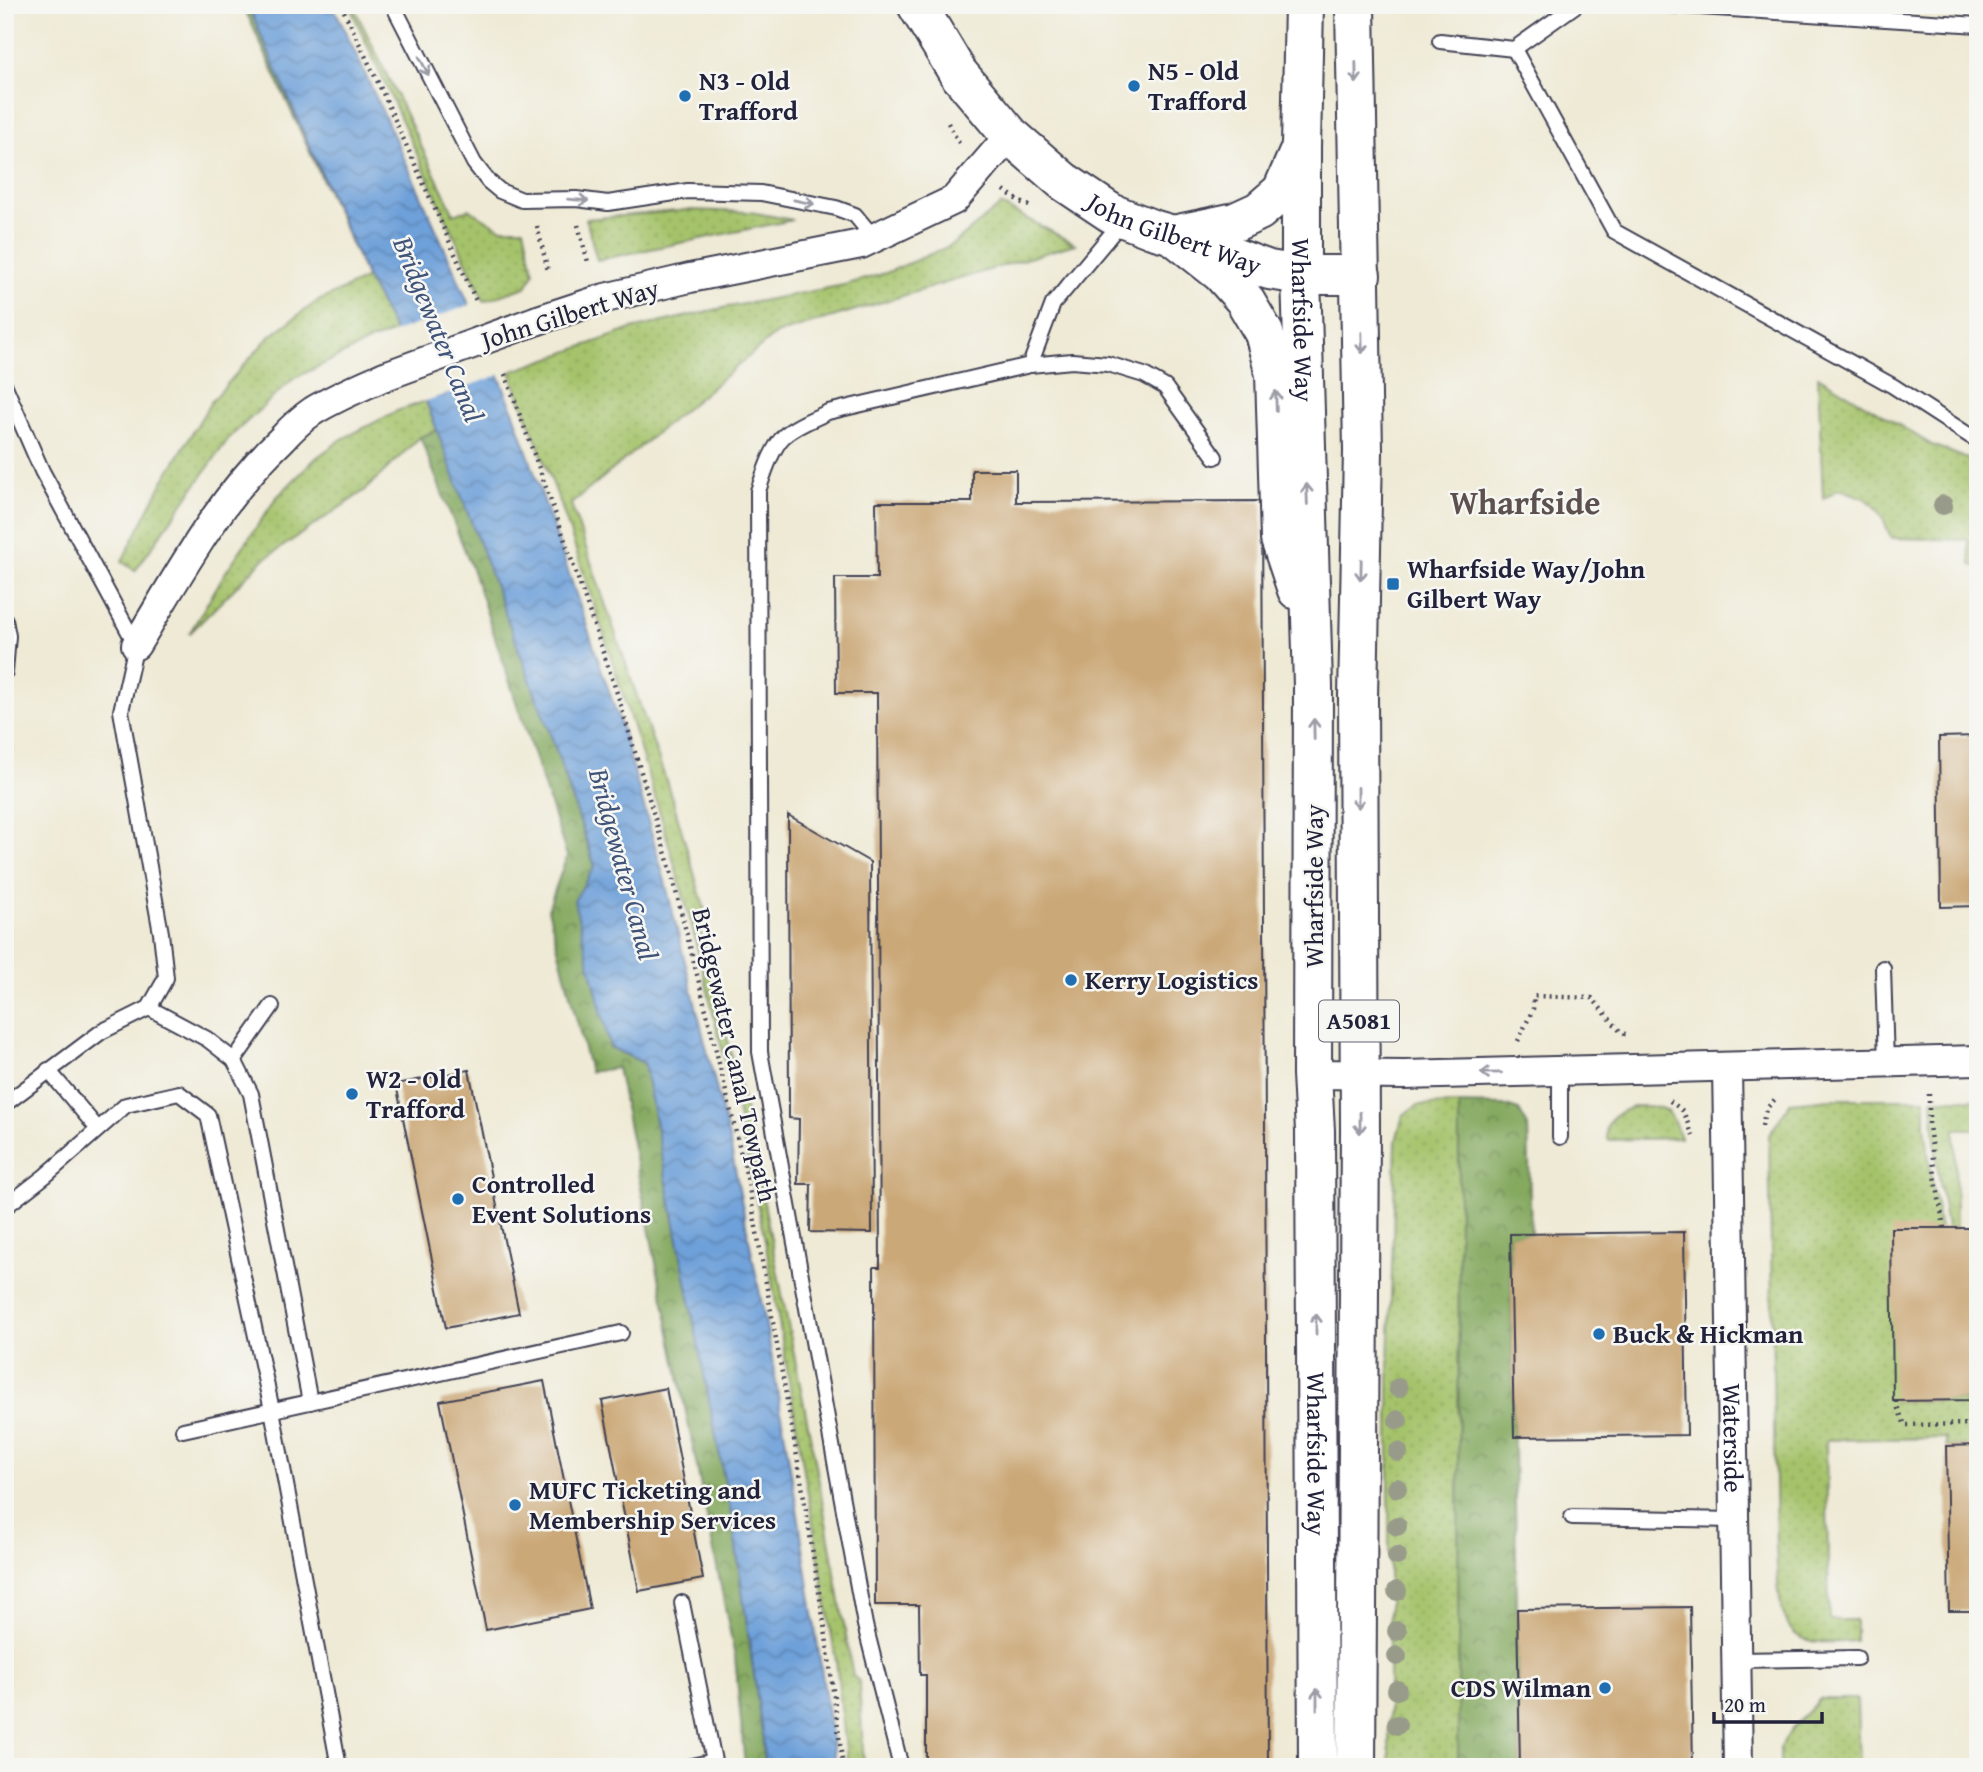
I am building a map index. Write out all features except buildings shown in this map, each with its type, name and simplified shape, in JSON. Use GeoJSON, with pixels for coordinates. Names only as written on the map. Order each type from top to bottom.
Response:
{"type":"FeatureCollection","features":[{"type":"Feature","properties":{"kind":"main road","name":"John Gilbert Way"},"geometry":{"type":"LineString","coordinates":[[917,5],[958,73],[1010,135],[1063,181],[1111,213],[1269,270],[1301,275],[1361,275]]}},
{"type":"Feature","properties":{"kind":"main road","name":"Wharfside Way"},"geometry":{"type":"LineString","coordinates":[[1304,5],[1301,275],[1314,787],[1312,1074],[1315,1130],[1318,1767]]}},
{"type":"Feature","properties":{"kind":"main road","name":"Wharfside Way"},"geometry":{"type":"LineString","coordinates":[[1355,5],[1363,451],[1358,696],[1360,1074],[1356,1767]]}},
{"type":"Feature","properties":{"kind":"main road"},"geometry":{"type":"LineString","coordinates":[[1173,235],[1235,222],[1259,211],[1282,191],[1301,147]]}},
{"type":"Feature","properties":{"kind":"main road"},"geometry":{"type":"LineString","coordinates":[[1173,235],[1221,273],[1244,299],[1264,333],[1275,374],[1280,539],[1311,636]]}},
{"type":"Feature","properties":{"kind":"street","name":"John Gilbert Way"},"geometry":{"type":"LineString","coordinates":[[136,645],[237,487],[258,461],[310,412],[385,376],[605,298],[862,244],[954,200],[1010,135]]}},
{"type":"Feature","properties":{"kind":"street"},"geometry":{"type":"LineString","coordinates":[[1312,1074],[1404,1075],[1978,1060]]}},
{"type":"Feature","properties":{"kind":"street","name":"Waterside"},"geometry":{"type":"LineString","coordinates":[[1727,1067],[1738,1767]]}},
{"type":"Feature","properties":{"kind":"lane"},"geometry":{"type":"LineString","coordinates":[[393,5],[474,163],[500,191],[522,200],[576,199],[608,203],[688,191],[761,193],[836,208],[855,215],[874,238]]}},
{"type":"Feature","properties":{"kind":"lane"},"geometry":{"type":"LineString","coordinates":[[1440,41],[1514,49],[1576,5]]}},
{"type":"Feature","properties":{"kind":"lane"},"geometry":{"type":"LineString","coordinates":[[1670,5],[1978,25]]}},
{"type":"Feature","properties":{"kind":"lane"},"geometry":{"type":"LineString","coordinates":[[1514,49],[1614,231],[1893,387],[1978,439]]}},
{"type":"Feature","properties":{"kind":"lane"},"geometry":{"type":"LineString","coordinates":[[1030,365],[1053,304],[1124,218]]}},
{"type":"Feature","properties":{"kind":"lane"},"geometry":{"type":"LineString","coordinates":[[901,1767],[865,1625],[760,1052],[758,491],[769,462],[784,437],[828,412],[1030,365],[1072,360],[1108,363],[1144,375],[1165,387],[1215,457]]}},
{"type":"Feature","properties":{"kind":"lane"},"geometry":{"type":"LineString","coordinates":[[5,386],[42,471],[136,645],[121,711],[162,933],[166,978],[149,1008],[101,1032],[5,1104]]}},
{"type":"Feature","properties":{"kind":"lane"},"geometry":{"type":"LineString","coordinates":[[5,620],[8,636],[5,672]]}},
{"type":"Feature","properties":{"kind":"lane"},"geometry":{"type":"LineString","coordinates":[[1883,968],[1886,1063]]}},
{"type":"Feature","properties":{"kind":"lane"},"geometry":{"type":"LineString","coordinates":[[234,1059],[272,1006]]}},
{"type":"Feature","properties":{"kind":"lane"},"geometry":{"type":"LineString","coordinates":[[149,1008],[208,1039],[234,1059],[251,1094],[310,1402]]}},
{"type":"Feature","properties":{"kind":"lane"},"geometry":{"type":"LineString","coordinates":[[48,1070],[97,1128]]}},
{"type":"Feature","properties":{"kind":"lane"},"geometry":{"type":"LineString","coordinates":[[1560,1071],[1560,1137]]}},
{"type":"Feature","properties":{"kind":"lane"},"geometry":{"type":"LineString","coordinates":[[5,1207],[126,1105],[179,1093],[208,1115],[272,1410],[340,1767]]}},
{"type":"Feature","properties":{"kind":"lane"},"geometry":{"type":"LineString","coordinates":[[183,1430],[621,1333]]}},
{"type":"Feature","properties":{"kind":"lane"},"geometry":{"type":"LineString","coordinates":[[1572,1517],[1735,1520]]}},
{"type":"Feature","properties":{"kind":"lane"},"geometry":{"type":"LineString","coordinates":[[682,1603],[714,1761],[687,1767]]}},
{"type":"Feature","properties":{"kind":"lane"},"geometry":{"type":"LineString","coordinates":[[1736,1660],[1857,1658]]}},
{"type":"Feature","properties":{"kind":"path"},"geometry":{"type":"LineString","coordinates":[[341,5],[477,303]]}},
{"type":"Feature","properties":{"kind":"path"},"geometry":{"type":"LineString","coordinates":[[942,113],[962,149],[1007,193],[1042,211]]}},
{"type":"Feature","properties":{"kind":"path"},"geometry":{"type":"LineString","coordinates":[[577,221],[588,262]]}},
{"type":"Feature","properties":{"kind":"path"},"geometry":{"type":"LineString","coordinates":[[537,226],[548,271]]}},
{"type":"Feature","properties":{"kind":"path","name":"Bridgewater Canal Towpath"},"geometry":{"type":"LineString","coordinates":[[505,374],[618,696],[670,868],[709,1017],[748,1182],[794,1439],[826,1636],[843,1767]]}},
{"type":"Feature","properties":{"kind":"path"},"geometry":{"type":"LineString","coordinates":[[1506,1045],[1518,1041],[1533,1009],[1534,996],[1592,998],[1620,1031],[1625,1034],[1638,1033]]}},
{"type":"Feature","properties":{"kind":"path"},"geometry":{"type":"LineString","coordinates":[[1928,1062],[1929,1125],[1934,1175],[1944,1228]]}},
{"type":"Feature","properties":{"kind":"path"},"geometry":{"type":"LineString","coordinates":[[1761,1130],[1766,1109],[1782,1092]]}},
{"type":"Feature","properties":{"kind":"path"},"geometry":{"type":"LineString","coordinates":[[1663,1096],[1683,1111],[1694,1138]]}},
{"type":"Feature","properties":{"kind":"path"},"geometry":{"type":"LineString","coordinates":[[1896,1401],[1905,1425],[1978,1424]]}},
{"type":"Feature","properties":{"kind":"green space"},"geometry":{"type":"Polygon","coordinates":[[[243,5],[248,5],[367,278],[243,5]]]}},
{"type":"Feature","properties":{"kind":"green space"},"geometry":{"type":"Polygon","coordinates":[[[349,5],[353,5],[454,214],[469,209],[500,228],[524,228],[534,273],[526,287],[484,301],[349,5]]]}},
{"type":"Feature","properties":{"kind":"green space"},"geometry":{"type":"Polygon","coordinates":[[[1001,205],[1075,244],[776,334],[571,504],[673,801],[708,921],[699,925],[746,1113],[816,1465],[853,1676],[859,1681],[864,1767],[848,1767],[836,1661],[790,1387],[765,1240],[738,1114],[691,923],[660,813],[561,505],[510,372],[632,329],[718,309],[844,285],[886,273],[952,245],[1001,205]]]}},
{"type":"Feature","properties":{"kind":"green space"},"geometry":{"type":"Polygon","coordinates":[[[689,210],[750,212],[793,220],[597,260],[586,219],[689,210]]]}},
{"type":"Feature","properties":{"kind":"green space"},"geometry":{"type":"Polygon","coordinates":[[[367,278],[395,332],[372,340],[293,379],[229,438],[135,571],[122,561],[162,483],[211,402],[269,337],[316,302],[367,278]]]}},
{"type":"Feature","properties":{"kind":"green space"},"geometry":{"type":"Polygon","coordinates":[[[1818,376],[1932,445],[1978,463],[1978,566],[1971,565],[1968,540],[1891,538],[1878,510],[1868,501],[1839,489],[1823,499],[1818,376]]]}},
{"type":"Feature","properties":{"kind":"green space"},"geometry":{"type":"Polygon","coordinates":[[[426,401],[437,430],[420,437],[364,491],[263,560],[189,634],[225,573],[277,497],[316,458],[342,439],[397,411],[426,401]]]}},
{"type":"Feature","properties":{"kind":"green space"},"geometry":{"type":"Polygon","coordinates":[[[437,430],[554,744],[595,867],[610,1047],[644,1063],[733,1525],[763,1739],[764,1767],[745,1767],[735,1657],[617,1068],[590,1072],[548,909],[567,856],[474,574],[420,437],[437,430]]]}},
{"type":"Feature","properties":{"kind":"green space"},"geometry":{"type":"Polygon","coordinates":[[[1831,1099],[1925,1099],[1925,1125],[1940,1228],[1894,1401],[1978,1400],[1978,1445],[1946,1446],[1946,1438],[1826,1440],[1829,1620],[1856,1620],[1856,1641],[1829,1643],[1808,1640],[1793,1632],[1782,1611],[1778,1584],[1769,1135],[1790,1103],[1831,1099]]]}},
{"type":"Feature","properties":{"kind":"green space"},"geometry":{"type":"Polygon","coordinates":[[[1933,1099],[1978,1099],[1978,1129],[1955,1129],[1956,1228],[1947,1228],[1939,1180],[1933,1099]]]}},
{"type":"Feature","properties":{"kind":"green space"},"geometry":{"type":"Polygon","coordinates":[[[1459,1104],[1458,1767],[1389,1767],[1389,1364],[1396,1141],[1403,1115],[1418,1105],[1459,1104]]]}},
{"type":"Feature","properties":{"kind":"green space"},"geometry":{"type":"Polygon","coordinates":[[[1459,1104],[1503,1105],[1519,1110],[1528,1126],[1531,1234],[1510,1235],[1520,1767],[1458,1767],[1459,1104]]]}},
{"type":"Feature","properties":{"kind":"green space"},"geometry":{"type":"Polygon","coordinates":[[[1638,1106],[1656,1107],[1667,1112],[1674,1121],[1680,1138],[1608,1140],[1606,1133],[1610,1121],[1619,1113],[1638,1106]]]}},
{"type":"Feature","properties":{"kind":"green space"},"geometry":{"type":"Polygon","coordinates":[[[1820,1699],[1857,1699],[1859,1767],[1780,1767],[1780,1747],[1793,1728],[1820,1699]]]}},
{"type":"Feature","properties":{"kind":"water","name":"Bridgewater Canal"},"geometry":{"type":"Polygon","coordinates":[[[248,5],[333,5],[449,259],[514,413],[621,726],[665,881],[730,1143],[768,1335],[836,1767],[764,1767],[763,1739],[733,1525],[644,1063],[610,1047],[574,901],[595,866],[554,744],[426,401],[367,278],[248,5]]]}},
{"type":"Feature","properties":{"kind":"pier"},"geometry":{"type":"Polygon","coordinates":[[[473,304],[502,374],[423,402],[392,333],[473,304]]]}},
{"type":"Feature","properties":{"kind":"place","name":"N5 - Old Trafford"},"geometry":{"type":"Point","coordinates":[1134,86]}},
{"type":"Feature","properties":{"kind":"place","name":"N3 - Old Trafford"},"geometry":{"type":"Point","coordinates":[685,96]}},
{"type":"Feature","properties":{"kind":"place","name":"Wharfside Way/John Gilbert Way"},"geometry":{"type":"Point","coordinates":[1393,584]}},
{"type":"Feature","properties":{"kind":"place","name":"Kerry Logistics"},"geometry":{"type":"Point","coordinates":[1071,980]}},
{"type":"Feature","properties":{"kind":"place","name":"W2 - Old Trafford"},"geometry":{"type":"Point","coordinates":[352,1094]}},
{"type":"Feature","properties":{"kind":"place","name":"Controlled Event Solutions"},"geometry":{"type":"Point","coordinates":[458,1199]}},
{"type":"Feature","properties":{"kind":"place","name":"Buck & Hickman"},"geometry":{"type":"Point","coordinates":[1599,1334]}},
{"type":"Feature","properties":{"kind":"place","name":"MUFC Ticketing and Membership Services"},"geometry":{"type":"Point","coordinates":[515,1505]}},
{"type":"Feature","properties":{"kind":"place","name":"CDS Wilman"},"geometry":{"type":"Point","coordinates":[1605,1688]}},
{"type":"Feature","properties":{"kind":"district","name":"Wharfside"},"geometry":{"type":"Point","coordinates":[1525,502]}}]}
